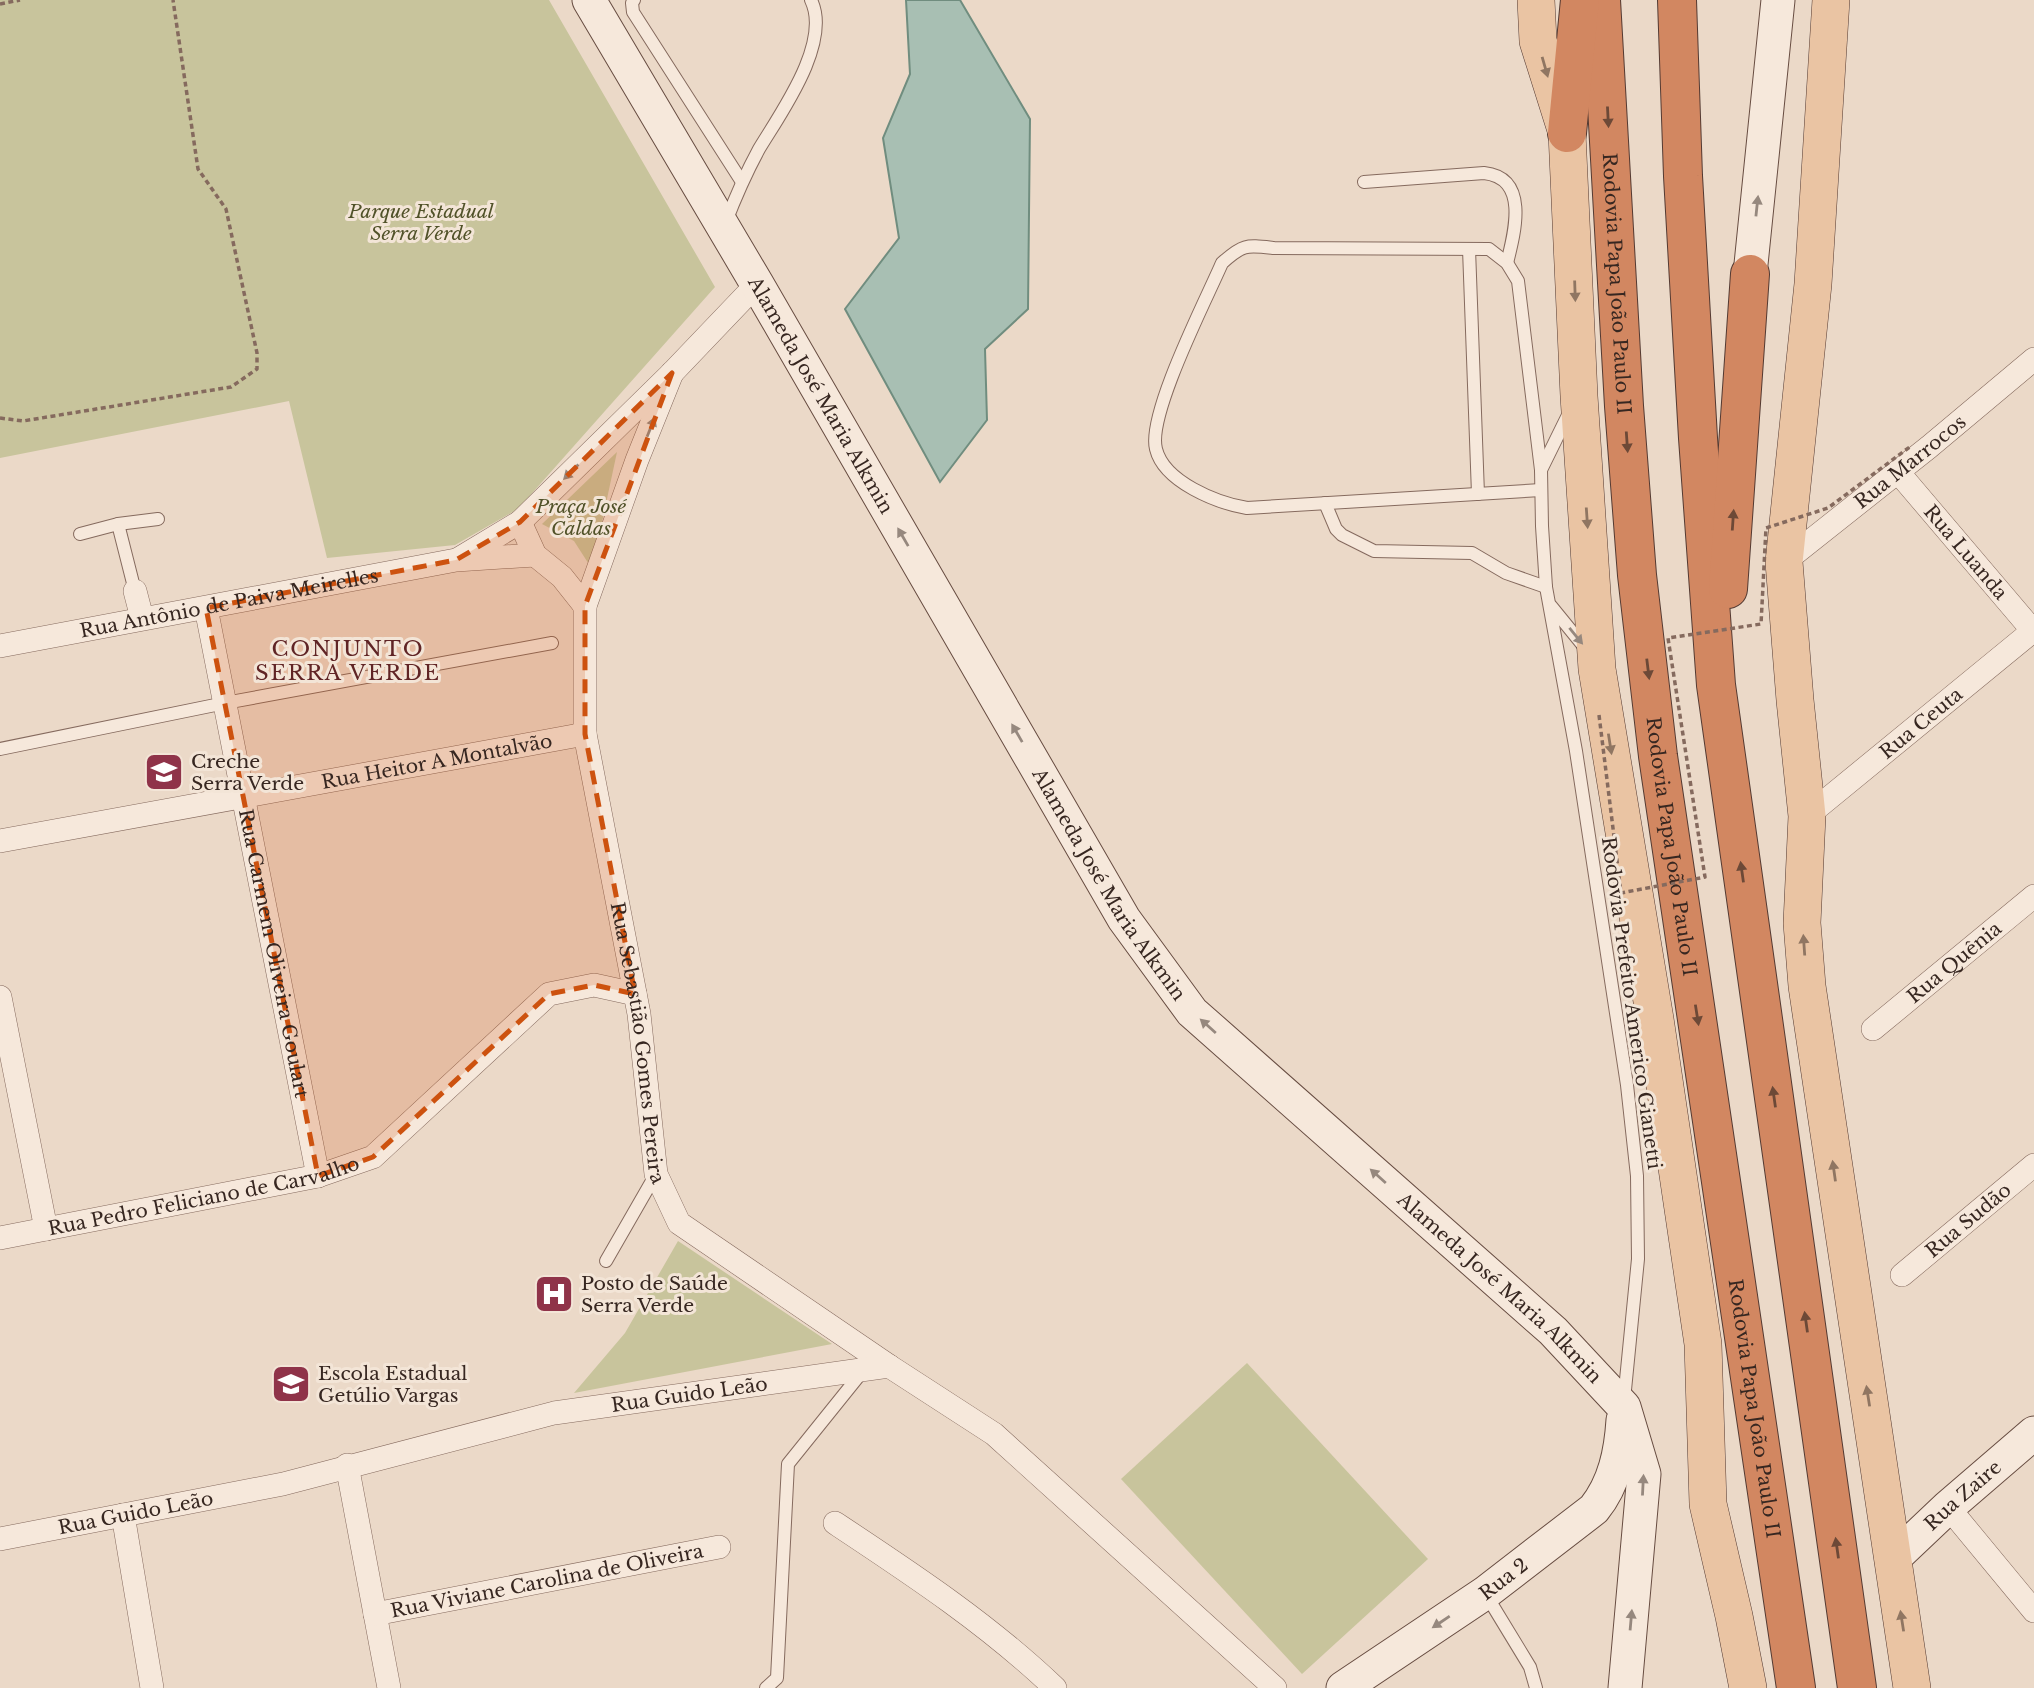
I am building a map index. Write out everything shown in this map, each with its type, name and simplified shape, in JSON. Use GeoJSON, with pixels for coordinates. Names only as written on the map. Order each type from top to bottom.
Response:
{"type":"FeatureCollection","features":[{"type":"Feature","properties":{"kind":"highway"},"geometry":{"type":"LineString","coordinates":[[1567,134],[1580,0]]}},
{"type":"Feature","properties":{"kind":"highway","name":"Rodovia Papa João Paulo II"},"geometry":{"type":"LineString","coordinates":[[1601,0],[1624,406],[1640,603],[1658,756],[1796,1688]]}},
{"type":"Feature","properties":{"kind":"highway"},"geometry":{"type":"LineString","coordinates":[[1677,0],[1683,176],[1697,424],[1716,685],[1857,1688]]}},
{"type":"Feature","properties":{"kind":"highway"},"geometry":{"type":"LineString","coordinates":[[1716,685],[1730,576],[1750,274]]}},
{"type":"Feature","properties":{"kind":"main road"},"geometry":{"type":"LineString","coordinates":[[1536,0],[1538,41],[1567,134],[1579,396],[1597,669],[1655,1019],[1703,1344],[1708,1504],[1748,1688]]}},
{"type":"Feature","properties":{"kind":"main road"},"geometry":{"type":"LineString","coordinates":[[1831,0],[1813,284],[1784,562],[1807,816],[1802,923],[1807,986],[1912,1688]]}},
{"type":"Feature","properties":{"kind":"street","name":"Alameda José Maria Alkmin"},"geometry":{"type":"LineString","coordinates":[[589,0],[757,284],[1124,919],[1192,1012],[1553,1331],[1624,1407],[1644,1474],[1625,1688]]}},
{"type":"Feature","properties":{"kind":"street"},"geometry":{"type":"LineString","coordinates":[[1750,274],[1778,0]]}},
{"type":"Feature","properties":{"kind":"street"},"geometry":{"type":"LineString","coordinates":[[585,606],[562,577],[536,555],[520,522],[672,373],[757,284]]}},
{"type":"Feature","properties":{"kind":"street","name":"Rua Marrocos"},"geometry":{"type":"LineString","coordinates":[[1784,562],[2034,359]]}},
{"type":"Feature","properties":{"kind":"street"},"geometry":{"type":"LineString","coordinates":[[585,606],[637,460],[672,373]]}},
{"type":"Feature","properties":{"kind":"street"},"geometry":{"type":"LineString","coordinates":[[611,433],[632,449],[637,460]]}},
{"type":"Feature","properties":{"kind":"street","name":"Rua Luanda"},"geometry":{"type":"LineString","coordinates":[[1898,472],[2034,631]]}},
{"type":"Feature","properties":{"kind":"street","name":"Rua Antônio de Paiva Meirelles"},"geometry":{"type":"LineString","coordinates":[[456,560],[520,522]]}},
{"type":"Feature","properties":{"kind":"street","name":"Rua Antônio de Paiva Meirelles"},"geometry":{"type":"LineString","coordinates":[[0,646],[456,560],[536,555]]}},
{"type":"Feature","properties":{"kind":"street"},"geometry":{"type":"LineString","coordinates":[[135,591],[142,618]]}},
{"type":"Feature","properties":{"kind":"street","name":"Rua Sebastião Gomes Pereira"},"geometry":{"type":"LineString","coordinates":[[585,606],[585,734],[635,994],[656,1174],[679,1223],[889,1366]]}},
{"type":"Feature","properties":{"kind":"street","name":"Rua Carmem Oliveira Goulart"},"geometry":{"type":"LineString","coordinates":[[206,608],[318,1176]]}},
{"type":"Feature","properties":{"kind":"street","name":"Rua Ceuta"},"geometry":{"type":"LineString","coordinates":[[1807,816],[2034,631]]}},
{"type":"Feature","properties":{"kind":"street","name":"Rua Heitor A Montalvão"},"geometry":{"type":"LineString","coordinates":[[0,841],[585,734]]}},
{"type":"Feature","properties":{"kind":"street","name":"Rua Quênia"},"geometry":{"type":"LineString","coordinates":[[1873,1029],[2034,896]]}},
{"type":"Feature","properties":{"kind":"street","name":"Rua Pedro Feliciano de Carvalho"},"geometry":{"type":"LineString","coordinates":[[0,1238],[318,1176],[373,1157],[550,994],[594,985],[635,994]]}},
{"type":"Feature","properties":{"kind":"street"},"geometry":{"type":"LineString","coordinates":[[0,997],[46,1229]]}},
{"type":"Feature","properties":{"kind":"street","name":"Rua Sudão"},"geometry":{"type":"LineString","coordinates":[[1902,1275],[2034,1165]]}},
{"type":"Feature","properties":{"kind":"street"},"geometry":{"type":"LineString","coordinates":[[889,1366],[993,1434],[1275,1688]]}},
{"type":"Feature","properties":{"kind":"street","name":"Rua Guido Leão"},"geometry":{"type":"LineString","coordinates":[[0,1539],[283,1484],[347,1465],[554,1413],[889,1366]]}},
{"type":"Feature","properties":{"kind":"street"},"geometry":{"type":"LineString","coordinates":[[1594,1509],[1604,1496],[1621,1452],[1624,1407]]}},
{"type":"Feature","properties":{"kind":"street","name":"Rua Zaire"},"geometry":{"type":"LineString","coordinates":[[1892,1560],[1948,1507],[2034,1433]]}},
{"type":"Feature","properties":{"kind":"street"},"geometry":{"type":"LineString","coordinates":[[347,1465],[389,1688]]}},
{"type":"Feature","properties":{"kind":"street"},"geometry":{"type":"LineString","coordinates":[[1948,1507],[2034,1611]]}},
{"type":"Feature","properties":{"kind":"street"},"geometry":{"type":"LineString","coordinates":[[1594,1509],[1617,1508],[1627,1515],[1638,1553]]}},
{"type":"Feature","properties":{"kind":"street","name":"Rua 2"},"geometry":{"type":"LineString","coordinates":[[1347,1687],[1485,1593],[1594,1509]]}},
{"type":"Feature","properties":{"kind":"street"},"geometry":{"type":"LineString","coordinates":[[123,1515],[152,1688]]}},
{"type":"Feature","properties":{"kind":"street"},"geometry":{"type":"LineString","coordinates":[[835,1523],[932,1587],[1018,1652],[1055,1688]]}},
{"type":"Feature","properties":{"kind":"street","name":"Rua Viviane Carolina de Oliveira"},"geometry":{"type":"LineString","coordinates":[[375,1614],[719,1547]]}},
{"type":"Feature","properties":{"kind":"lane"},"geometry":{"type":"LineString","coordinates":[[634,0],[633,12],[742,181]]}},
{"type":"Feature","properties":{"kind":"lane"},"geometry":{"type":"LineString","coordinates":[[723,227],[742,181],[789,103],[808,61],[816,23],[811,0]]}},
{"type":"Feature","properties":{"kind":"lane"},"geometry":{"type":"LineString","coordinates":[[1364,182],[1484,173],[1497,175],[1507,181],[1514,204],[1513,237],[1507,263],[1489,249],[1238,248],[1222,263],[1164,396],[1155,425],[1156,450],[1170,472],[1208,498],[1226,505],[1247,508],[1541,490]]}},
{"type":"Feature","properties":{"kind":"lane"},"geometry":{"type":"LineString","coordinates":[[1469,249],[1478,494]]}},
{"type":"Feature","properties":{"kind":"lane","name":"Rodovia Prefeito Americo Gianetti"},"geometry":{"type":"LineString","coordinates":[[1507,263],[1518,281],[1541,470],[1546,587],[1576,751],[1619,1031],[1637,1176],[1638,1259],[1624,1384],[1624,1407]]}},
{"type":"Feature","properties":{"kind":"lane"},"geometry":{"type":"LineString","coordinates":[[1541,470],[1579,396]]}},
{"type":"Feature","properties":{"kind":"lane"},"geometry":{"type":"LineString","coordinates":[[1325,503],[1336,529],[1342,535],[1374,551],[1472,553],[1506,573],[1546,587]]}},
{"type":"Feature","properties":{"kind":"lane"},"geometry":{"type":"LineString","coordinates":[[80,534],[118,524],[158,519]]}},
{"type":"Feature","properties":{"kind":"lane"},"geometry":{"type":"LineString","coordinates":[[118,524],[135,591]]}},
{"type":"Feature","properties":{"kind":"lane"},"geometry":{"type":"LineString","coordinates":[[1551,606],[1584,647],[1597,669]]}},
{"type":"Feature","properties":{"kind":"lane"},"geometry":{"type":"LineString","coordinates":[[0,749],[225,703],[552,643]]}},
{"type":"Feature","properties":{"kind":"lane"},"geometry":{"type":"LineString","coordinates":[[606,1261],[656,1174]]}},
{"type":"Feature","properties":{"kind":"lane"},"geometry":{"type":"LineString","coordinates":[[766,1688],[777,1678],[788,1464],[862,1371]]}},
{"type":"Feature","properties":{"kind":"lane"},"geometry":{"type":"LineString","coordinates":[[1485,1593],[1530,1667],[1536,1688]]}},
{"type":"Feature","properties":{"kind":"path"},"geometry":{"type":"LineString","coordinates":[[0,4],[20,0]]}},
{"type":"Feature","properties":{"kind":"path"},"geometry":{"type":"LineString","coordinates":[[0,418],[23,421],[231,387],[257,369],[257,353],[226,209],[198,169],[173,0]]}},
{"type":"Feature","properties":{"kind":"path"},"geometry":{"type":"LineString","coordinates":[[1598,715],[1621,893],[1705,877],[1668,638],[1761,624],[1766,528],[1828,508],[1911,446]]}},
{"type":"Feature","properties":{"kind":"highlighted area"},"geometry":{"type":"Polygon","coordinates":[[[672,373],[585,606],[585,734],[635,994],[594,985],[549,994],[373,1157],[318,1176],[206,608],[456,560],[520,522],[672,373]]]}},
{"type":"Feature","properties":{"kind":"green space","name":"Parque Estadual Serra Verde"},"geometry":{"type":"Polygon","coordinates":[[[0,0],[549,0],[715,287],[518,509],[455,545],[327,558],[289,401],[0,458],[0,0]]]}},
{"type":"Feature","properties":{"kind":"green space","name":"Praça José Caldas"},"geometry":{"type":"Polygon","coordinates":[[[617,452],[592,569],[574,541],[542,524],[617,452]]]}},
{"type":"Feature","properties":{"kind":"green space"},"geometry":{"type":"Polygon","coordinates":[[[678,1241],[832,1344],[574,1393],[625,1333],[678,1241]]]}},
{"type":"Feature","properties":{"kind":"green space"},"geometry":{"type":"Polygon","coordinates":[[[1247,1363],[1428,1559],[1302,1674],[1121,1479],[1247,1363]]]}},
{"type":"Feature","properties":{"kind":"shaded area"},"geometry":{"type":"Polygon","coordinates":[[[906,0],[960,0],[1030,119],[1028,309],[985,349],[987,420],[940,482],[845,309],[899,238],[883,138],[910,74],[906,0]]]}},
{"type":"Feature","properties":{"kind":"place","name":"Creche Serra Verde"},"geometry":{"type":"Point","coordinates":[164,772]}},
{"type":"Feature","properties":{"kind":"place","name":"Posto de Saúde Serra Verde"},"geometry":{"type":"Point","coordinates":[554,1294]}},
{"type":"Feature","properties":{"kind":"place","name":"Escola Estadual Getúlio Vargas"},"geometry":{"type":"Point","coordinates":[291,1384]}},
{"type":"Feature","properties":{"kind":"district","name":"CONJUNTO SERRA VERDE"},"geometry":{"type":"Point","coordinates":[348,661]}}]}
